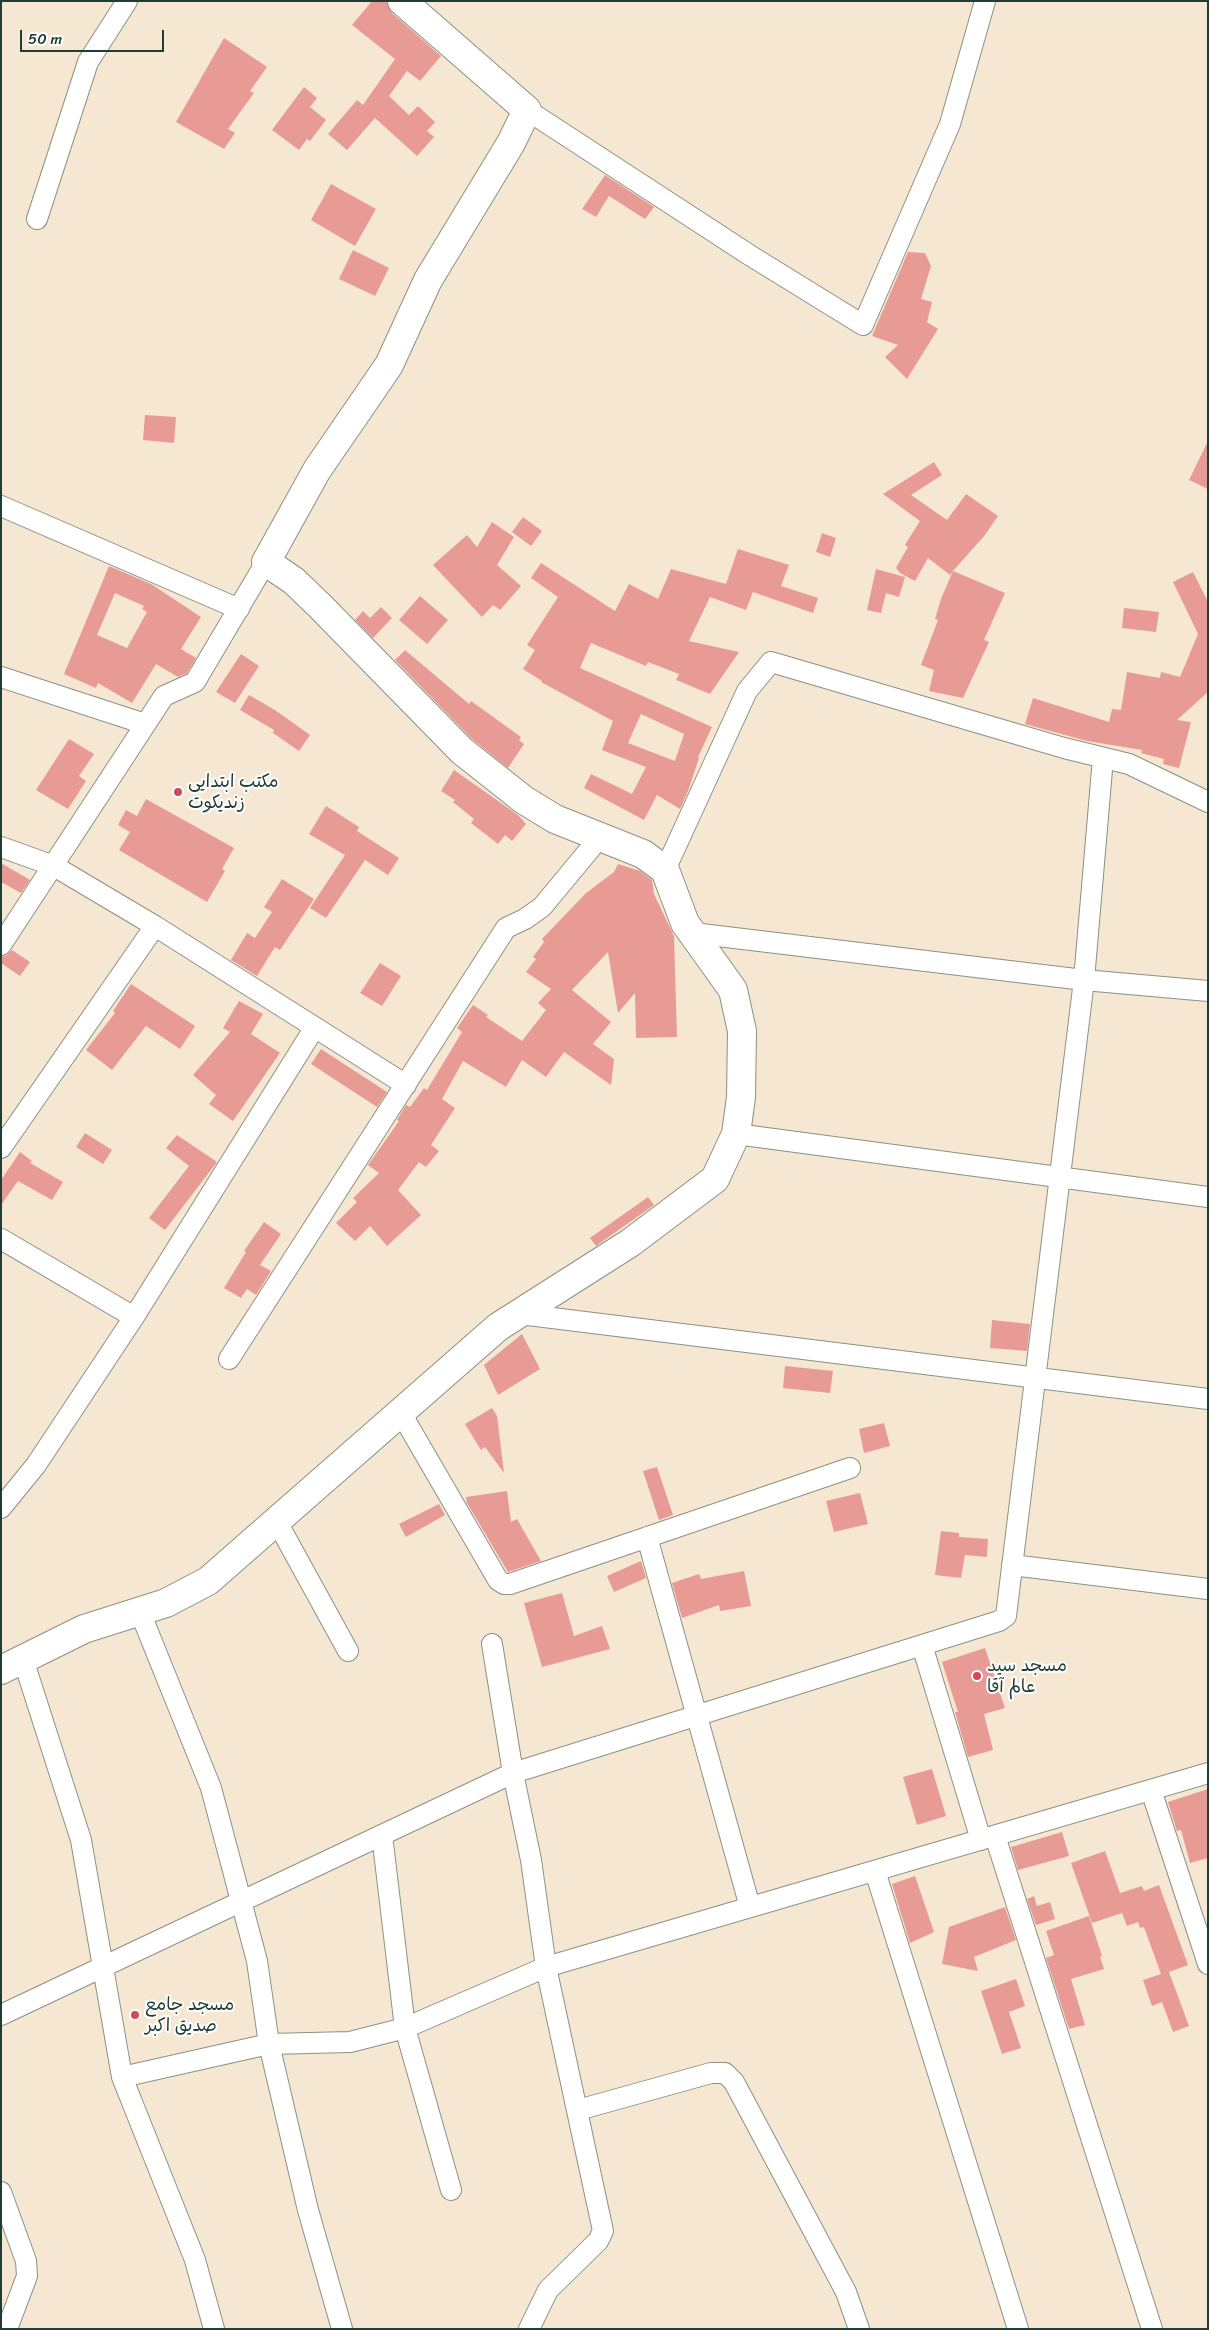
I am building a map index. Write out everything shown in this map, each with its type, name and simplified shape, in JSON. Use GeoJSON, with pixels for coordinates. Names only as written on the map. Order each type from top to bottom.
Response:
{"type":"FeatureCollection","features":[{"type":"Feature","properties":{"kind":"street"},"geometry":{"type":"LineString","coordinates":[[37,218],[88,62],[127,1]]}},
{"type":"Feature","properties":{"kind":"street"},"geometry":{"type":"LineString","coordinates":[[402,1],[528,110],[751,256],[863,325],[950,124],[985,1]]}},
{"type":"Feature","properties":{"kind":"street"},"geometry":{"type":"LineString","coordinates":[[1,945],[164,696],[194,682],[239,609],[317,470],[389,365],[428,280],[511,143],[528,110]]}},
{"type":"Feature","properties":{"kind":"street"},"geometry":{"type":"LineString","coordinates":[[1,506],[239,609]]}},
{"type":"Feature","properties":{"kind":"street"},"geometry":{"type":"LineString","coordinates":[[214,2329],[195,2260],[122,2077],[81,1840],[12,1664],[84,1630],[166,1603],[208,1581],[498,1327],[630,1243],[715,1179],[736,1134],[741,1097],[742,1031],[733,990],[685,923],[665,870],[643,854],[556,819],[524,800],[462,751],[320,606],[294,581],[266,562]]}},
{"type":"Feature","properties":{"kind":"street"},"geometry":{"type":"LineString","coordinates":[[665,870],[747,692],[771,662],[1064,748],[1129,764],[1207,800]]}},
{"type":"Feature","properties":{"kind":"street"},"geometry":{"type":"LineString","coordinates":[[1,677],[145,724]]}},
{"type":"Feature","properties":{"kind":"street"},"geometry":{"type":"LineString","coordinates":[[1,2015],[513,1773],[998,1621],[1006,1616],[1084,980],[1103,758]]}},
{"type":"Feature","properties":{"kind":"street"},"geometry":{"type":"LineString","coordinates":[[229,1359],[506,928],[526,919],[542,907],[600,837]]}},
{"type":"Feature","properties":{"kind":"street"},"geometry":{"type":"LineString","coordinates":[[1,847],[54,866],[155,926],[406,1085]]}},
{"type":"Feature","properties":{"kind":"street"},"geometry":{"type":"LineString","coordinates":[[1,1148],[155,926]]}},
{"type":"Feature","properties":{"kind":"street"},"geometry":{"type":"LineString","coordinates":[[693,933],[1084,980],[1208,991]]}},
{"type":"Feature","properties":{"kind":"street"},"geometry":{"type":"LineString","coordinates":[[1,1508],[36,1465],[134,1317],[315,1027]]}},
{"type":"Feature","properties":{"kind":"street"},"geometry":{"type":"LineString","coordinates":[[736,1134],[1208,1196]]}},
{"type":"Feature","properties":{"kind":"street"},"geometry":{"type":"LineString","coordinates":[[1,1239],[134,1317]]}},
{"type":"Feature","properties":{"kind":"street"},"geometry":{"type":"LineString","coordinates":[[520,1314],[1208,1399]]}},
{"type":"Feature","properties":{"kind":"street"},"geometry":{"type":"LineString","coordinates":[[401,1413],[498,1580],[504,1584],[510,1584],[850,1468]]}},
{"type":"Feature","properties":{"kind":"street"},"geometry":{"type":"LineString","coordinates":[[276,1520],[348,1651]]}},
{"type":"Feature","properties":{"kind":"street"},"geometry":{"type":"LineString","coordinates":[[647,1537],[750,1907]]}},
{"type":"Feature","properties":{"kind":"street"},"geometry":{"type":"LineString","coordinates":[[1012,1565],[1208,1589]]}},
{"type":"Feature","properties":{"kind":"street"},"geometry":{"type":"LineString","coordinates":[[140,1612],[211,1788],[257,1961],[269,2044],[308,2210],[342,2329]]}},
{"type":"Feature","properties":{"kind":"street"},"geometry":{"type":"LineString","coordinates":[[492,1644],[513,1773],[531,1860],[546,1967],[603,2231],[598,2241],[548,2290],[529,2329]]}},
{"type":"Feature","properties":{"kind":"street"},"geometry":{"type":"LineString","coordinates":[[922,1645],[1152,2329]]}},
{"type":"Feature","properties":{"kind":"street"},"geometry":{"type":"LineString","coordinates":[[122,2077],[269,2044],[350,2042],[405,2028],[546,1967],[1208,1773]]}},
{"type":"Feature","properties":{"kind":"street"},"geometry":{"type":"LineString","coordinates":[[1151,1790],[1208,1964]]}},
{"type":"Feature","properties":{"kind":"street"},"geometry":{"type":"LineString","coordinates":[[382,1835],[405,2028],[451,2190]]}},
{"type":"Feature","properties":{"kind":"street"},"geometry":{"type":"LineString","coordinates":[[876,1871],[1018,2329]]}},
{"type":"Feature","properties":{"kind":"street"},"geometry":{"type":"LineString","coordinates":[[578,2110],[711,2073],[725,2073],[734,2082],[846,2292],[859,2329]]}},
{"type":"Feature","properties":{"kind":"street"},"geometry":{"type":"LineString","coordinates":[[1,2192],[26,2261],[27,2276],[7,2329]]}},
{"type":"Feature","properties":{"kind":"building"},"geometry":{"type":"Polygon","coordinates":[[[372,1],[387,1],[392,13],[441,56],[420,81],[407,71],[389,96],[409,115],[418,106],[435,122],[427,131],[434,137],[417,156],[375,118],[347,150],[328,134],[357,100],[363,105],[395,59],[352,25],[372,1]]]}},
{"type":"Feature","properties":{"kind":"building"},"geometry":{"type":"Polygon","coordinates":[[[224,38],[267,67],[250,91],[254,93],[228,129],[235,133],[224,149],[176,122],[224,38]]]}},
{"type":"Feature","properties":{"kind":"building"},"geometry":{"type":"Polygon","coordinates":[[[304,87],[317,98],[310,107],[326,120],[310,141],[307,139],[299,150],[272,130],[304,87]]]}},
{"type":"Feature","properties":{"kind":"building"},"geometry":{"type":"Polygon","coordinates":[[[605,175],[654,207],[645,219],[609,196],[596,217],[582,209],[605,175]]]}},
{"type":"Feature","properties":{"kind":"building"},"geometry":{"type":"Polygon","coordinates":[[[331,184],[376,209],[355,246],[311,220],[331,184]]]}},
{"type":"Feature","properties":{"kind":"building"},"geometry":{"type":"Polygon","coordinates":[[[353,250],[389,268],[375,296],[339,279],[353,250]]]}},
{"type":"Feature","properties":{"kind":"building"},"geometry":{"type":"Polygon","coordinates":[[[908,252],[925,253],[931,266],[921,299],[932,302],[927,322],[938,329],[907,379],[885,357],[898,345],[872,336],[908,252]]]}},
{"type":"Feature","properties":{"kind":"building"},"geometry":{"type":"Polygon","coordinates":[[[145,415],[176,417],[174,443],[143,440],[145,415]]]}},
{"type":"Feature","properties":{"kind":"building"},"geometry":{"type":"Polygon","coordinates":[[[1208,441],[1208,489],[1189,480],[1208,441]]]}},
{"type":"Feature","properties":{"kind":"building"},"geometry":{"type":"Polygon","coordinates":[[[934,462],[942,475],[911,495],[947,520],[966,494],[998,516],[985,535],[950,575],[928,558],[915,581],[900,573],[896,568],[908,547],[905,545],[920,521],[883,494],[934,462]]]}},
{"type":"Feature","properties":{"kind":"building"},"geometry":{"type":"Polygon","coordinates":[[[523,517],[542,531],[531,546],[512,532],[523,517]]]}},
{"type":"Feature","properties":{"kind":"building"},"geometry":{"type":"Polygon","coordinates":[[[492,522],[514,537],[497,565],[521,586],[500,610],[493,605],[482,617],[433,565],[467,535],[477,547],[492,522]]]}},
{"type":"Feature","properties":{"kind":"building"},"geometry":{"type":"Polygon","coordinates":[[[822,533],[836,538],[830,557],[816,552],[822,533]]]}},
{"type":"Feature","properties":{"kind":"building"},"geometry":{"type":"Polygon","coordinates":[[[738,549],[789,565],[781,586],[818,598],[813,613],[753,592],[746,610],[710,597],[689,641],[739,652],[710,694],[676,680],[679,674],[648,662],[646,666],[591,643],[580,668],[712,727],[698,757],[688,791],[680,809],[657,795],[644,820],[584,788],[591,774],[632,794],[646,767],[602,750],[613,721],[541,682],[523,669],[535,650],[527,645],[558,597],[531,578],[541,563],[615,611],[629,584],[658,599],[671,569],[726,584],[738,549]],[[641,714],[628,743],[675,761],[684,734],[641,714]]]}},
{"type":"Feature","properties":{"kind":"building"},"geometry":{"type":"Polygon","coordinates":[[[109,566],[151,584],[201,617],[181,649],[196,658],[187,673],[178,677],[156,664],[132,703],[98,683],[96,688],[64,674],[109,566]],[[115,593],[97,635],[127,648],[147,612],[142,609],[144,606],[115,593]]]}},
{"type":"Feature","properties":{"kind":"building"},"geometry":{"type":"Polygon","coordinates":[[[876,569],[905,577],[899,597],[886,593],[881,613],[867,610],[876,569]]]}},
{"type":"Feature","properties":{"kind":"building"},"geometry":{"type":"Polygon","coordinates":[[[953,571],[1005,593],[984,640],[989,642],[963,698],[929,691],[934,670],[921,665],[938,620],[935,619],[941,599],[953,571]]]}},
{"type":"Feature","properties":{"kind":"building"},"geometry":{"type":"Polygon","coordinates":[[[1193,572],[1208,602],[1208,692],[1177,720],[1191,722],[1179,768],[1163,764],[1164,759],[1141,753],[1142,750],[1087,741],[1025,724],[1033,698],[1109,722],[1112,709],[1121,710],[1127,672],[1160,678],[1161,672],[1180,677],[1198,634],[1173,582],[1193,572]]]}},
{"type":"Feature","properties":{"kind":"building"},"geometry":{"type":"Polygon","coordinates":[[[420,596],[448,620],[427,644],[399,620],[420,596]]]}},
{"type":"Feature","properties":{"kind":"building"},"geometry":{"type":"Polygon","coordinates":[[[381,607],[392,618],[373,638],[355,620],[363,611],[370,618],[381,607]]]}},
{"type":"Feature","properties":{"kind":"building"},"geometry":{"type":"Polygon","coordinates":[[[1124,608],[1159,612],[1156,632],[1122,628],[1124,608]]]}},
{"type":"Feature","properties":{"kind":"building"},"geometry":{"type":"Polygon","coordinates":[[[405,650],[469,704],[471,701],[521,737],[519,740],[524,744],[508,768],[472,739],[395,660],[405,650]]]}},
{"type":"Feature","properties":{"kind":"building"},"geometry":{"type":"Polygon","coordinates":[[[241,654],[259,666],[235,703],[216,692],[241,654]]]}},
{"type":"Feature","properties":{"kind":"building"},"geometry":{"type":"Polygon","coordinates":[[[249,695],[275,710],[310,735],[299,751],[273,733],[274,730],[240,710],[249,695]]]}},
{"type":"Feature","properties":{"kind":"building"},"geometry":{"type":"Polygon","coordinates":[[[69,739],[94,754],[79,776],[86,781],[68,809],[36,790],[69,739]]]}},
{"type":"Feature","properties":{"kind":"building"},"geometry":{"type":"Polygon","coordinates":[[[454,770],[518,815],[526,824],[512,841],[505,835],[498,844],[471,823],[474,819],[453,802],[455,800],[441,791],[454,770]]]}},
{"type":"Feature","properties":{"kind":"building"},"geometry":{"type":"Polygon","coordinates":[[[146,799],[234,848],[222,869],[225,871],[207,902],[119,850],[130,832],[118,825],[126,810],[137,816],[146,799]]]}},
{"type":"Feature","properties":{"kind":"building"},"geometry":{"type":"Polygon","coordinates":[[[326,806],[359,827],[357,831],[399,858],[388,875],[365,860],[326,918],[310,908],[345,855],[309,834],[326,806]]]}},
{"type":"Feature","properties":{"kind":"building"},"geometry":{"type":"Polygon","coordinates":[[[1,863],[30,880],[21,893],[1,882],[1,863]]]}},
{"type":"Feature","properties":{"kind":"building"},"geometry":{"type":"Polygon","coordinates":[[[618,864],[640,871],[652,880],[654,894],[674,936],[677,1037],[636,1038],[635,993],[618,1013],[608,952],[572,990],[611,1022],[593,1044],[614,1059],[611,1085],[564,1052],[546,1077],[522,1060],[506,1087],[463,1061],[442,1099],[455,1108],[431,1145],[439,1151],[426,1167],[419,1162],[398,1190],[421,1215],[387,1246],[370,1226],[355,1241],[336,1223],[357,1202],[353,1198],[379,1173],[368,1165],[399,1121],[397,1120],[406,1105],[410,1107],[424,1088],[427,1090],[462,1032],[457,1028],[473,1005],[488,1015],[486,1017],[522,1041],[546,1010],[538,1003],[551,989],[526,972],[536,959],[533,957],[544,942],[542,939],[586,893],[614,872],[618,864]]]}},
{"type":"Feature","properties":{"kind":"building"},"geometry":{"type":"Polygon","coordinates":[[[282,879],[314,899],[280,950],[275,947],[257,976],[231,960],[247,933],[255,938],[272,912],[264,907],[282,879]]]}},
{"type":"Feature","properties":{"kind":"building"},"geometry":{"type":"Polygon","coordinates":[[[12,950],[30,962],[20,976],[1,963],[1,957],[7,955],[12,950]]]}},
{"type":"Feature","properties":{"kind":"building"},"geometry":{"type":"Polygon","coordinates":[[[380,963],[401,976],[382,1006],[360,993],[380,963]]]}},
{"type":"Feature","properties":{"kind":"building"},"geometry":{"type":"Polygon","coordinates":[[[131,984],[195,1026],[180,1049],[146,1026],[112,1070],[86,1050],[115,1013],[113,1011],[131,984]]]}},
{"type":"Feature","properties":{"kind":"building"},"geometry":{"type":"Polygon","coordinates":[[[239,1001],[263,1014],[251,1034],[280,1053],[233,1121],[209,1104],[216,1095],[193,1075],[230,1032],[223,1028],[239,1001]]]}},
{"type":"Feature","properties":{"kind":"building"},"geometry":{"type":"Polygon","coordinates":[[[321,1049],[387,1092],[377,1107],[311,1064],[321,1049]]]}},
{"type":"Feature","properties":{"kind":"building"},"geometry":{"type":"Polygon","coordinates":[[[85,1133],[112,1150],[103,1164],[76,1147],[85,1133]]]}},
{"type":"Feature","properties":{"kind":"building"},"geometry":{"type":"Polygon","coordinates":[[[177,1135],[217,1162],[165,1230],[149,1218],[189,1166],[166,1148],[177,1135]]]}},
{"type":"Feature","properties":{"kind":"building"},"geometry":{"type":"Polygon","coordinates":[[[20,1152],[32,1161],[30,1163],[63,1182],[52,1200],[18,1181],[1,1205],[1,1180],[20,1152]]]}},
{"type":"Feature","properties":{"kind":"building"},"geometry":{"type":"Polygon","coordinates":[[[648,1197],[654,1205],[596,1246],[590,1238],[648,1197]]]}},
{"type":"Feature","properties":{"kind":"building"},"geometry":{"type":"Polygon","coordinates":[[[264,1222],[281,1234],[260,1265],[271,1271],[256,1295],[247,1289],[241,1298],[224,1288],[246,1252],[244,1251],[264,1222]]]}},
{"type":"Feature","properties":{"kind":"building"},"geometry":{"type":"Polygon","coordinates":[[[992,1320],[1030,1324],[1027,1351],[990,1348],[992,1320]]]}},
{"type":"Feature","properties":{"kind":"building"},"geometry":{"type":"Polygon","coordinates":[[[522,1334],[540,1369],[498,1395],[484,1365],[522,1334]]]}},
{"type":"Feature","properties":{"kind":"building"},"geometry":{"type":"Polygon","coordinates":[[[785,1366],[833,1371],[830,1393],[783,1388],[785,1366]]]}},
{"type":"Feature","properties":{"kind":"building"},"geometry":{"type":"Polygon","coordinates":[[[492,1408],[497,1416],[504,1473],[485,1447],[481,1450],[465,1424],[492,1408]]]}},
{"type":"Feature","properties":{"kind":"building"},"geometry":{"type":"Polygon","coordinates":[[[884,1423],[890,1446],[864,1453],[859,1429],[884,1423]]]}},
{"type":"Feature","properties":{"kind":"building"},"geometry":{"type":"Polygon","coordinates":[[[657,1467],[673,1515],[659,1520],[643,1471],[657,1467]]]}},
{"type":"Feature","properties":{"kind":"building"},"geometry":{"type":"Polygon","coordinates":[[[507,1491],[511,1522],[517,1519],[541,1561],[508,1572],[467,1503],[466,1497],[507,1491]]]}},
{"type":"Feature","properties":{"kind":"building"},"geometry":{"type":"Polygon","coordinates":[[[860,1493],[868,1524],[834,1532],[826,1501],[860,1493]]]}},
{"type":"Feature","properties":{"kind":"building"},"geometry":{"type":"Polygon","coordinates":[[[439,1504],[445,1515],[406,1537],[399,1524],[439,1504]]]}},
{"type":"Feature","properties":{"kind":"building"},"geometry":{"type":"Polygon","coordinates":[[[941,1531],[959,1533],[959,1537],[988,1539],[987,1557],[965,1555],[961,1578],[935,1575],[941,1531]]]}},
{"type":"Feature","properties":{"kind":"building"},"geometry":{"type":"Polygon","coordinates":[[[641,1561],[646,1578],[614,1592],[607,1576],[641,1561]]]}},
{"type":"Feature","properties":{"kind":"building"},"geometry":{"type":"Polygon","coordinates":[[[744,1571],[751,1606],[720,1611],[719,1605],[682,1618],[672,1583],[699,1574],[701,1579],[744,1571]]]}},
{"type":"Feature","properties":{"kind":"building"},"geometry":{"type":"Polygon","coordinates":[[[562,1593],[574,1636],[602,1626],[610,1649],[542,1667],[524,1603],[562,1593]]]}},
{"type":"Feature","properties":{"kind":"building"},"geometry":{"type":"Polygon","coordinates":[[[985,1648],[1005,1708],[984,1714],[993,1750],[968,1757],[955,1712],[958,1712],[942,1662],[985,1648]]]}},
{"type":"Feature","properties":{"kind":"building"},"geometry":{"type":"Polygon","coordinates":[[[932,1769],[946,1816],[917,1825],[903,1777],[932,1769]]]}},
{"type":"Feature","properties":{"kind":"building"},"geometry":{"type":"Polygon","coordinates":[[[1208,1789],[1208,1858],[1190,1863],[1181,1830],[1177,1831],[1168,1802],[1208,1789]]]}},
{"type":"Feature","properties":{"kind":"building"},"geometry":{"type":"Polygon","coordinates":[[[1062,1832],[1069,1856],[1018,1870],[1011,1847],[1062,1832]]]}},
{"type":"Feature","properties":{"kind":"building"},"geometry":{"type":"Polygon","coordinates":[[[1105,1851],[1120,1893],[1142,1886],[1144,1891],[1159,1885],[1188,1965],[1169,1972],[1189,2026],[1173,2032],[1162,2002],[1152,2006],[1143,1980],[1161,1974],[1144,1927],[1140,1928],[1138,1922],[1127,1926],[1122,1913],[1092,1923],[1071,1863],[1105,1851]]]}},
{"type":"Feature","properties":{"kind":"building"},"geometry":{"type":"Polygon","coordinates":[[[915,1876],[934,1932],[910,1943],[892,1884],[915,1876]]]}},
{"type":"Feature","properties":{"kind":"building"},"geometry":{"type":"Polygon","coordinates":[[[1034,1896],[1037,1906],[1050,1902],[1055,1919],[1036,1925],[1027,1899],[1034,1896]]]}},
{"type":"Feature","properties":{"kind":"building"},"geometry":{"type":"Polygon","coordinates":[[[1005,1907],[1016,1940],[974,1957],[978,1971],[942,1964],[949,1927],[1005,1907]]]}},
{"type":"Feature","properties":{"kind":"building"},"geometry":{"type":"Polygon","coordinates":[[[1089,1916],[1102,1956],[1100,1957],[1104,1969],[1071,1979],[1085,2025],[1069,2029],[1046,1958],[1054,1955],[1046,1931],[1089,1916]]]}},
{"type":"Feature","properties":{"kind":"building"},"geometry":{"type":"Polygon","coordinates":[[[1016,1979],[1025,2006],[1009,2012],[1021,2048],[1002,2054],[981,1991],[1016,1979]]]}},
{"type":"Feature","properties":{"kind":"place","name":"مکتب ابتدایی زندیکوت"},"geometry":{"type":"Point","coordinates":[178,792]}},
{"type":"Feature","properties":{"kind":"place","name":"مسجد سید عالم آقا"},"geometry":{"type":"Point","coordinates":[977,1676]}},
{"type":"Feature","properties":{"kind":"place","name":"مسجد جامع صدیق اکبر"},"geometry":{"type":"Point","coordinates":[135,2015]}}]}
